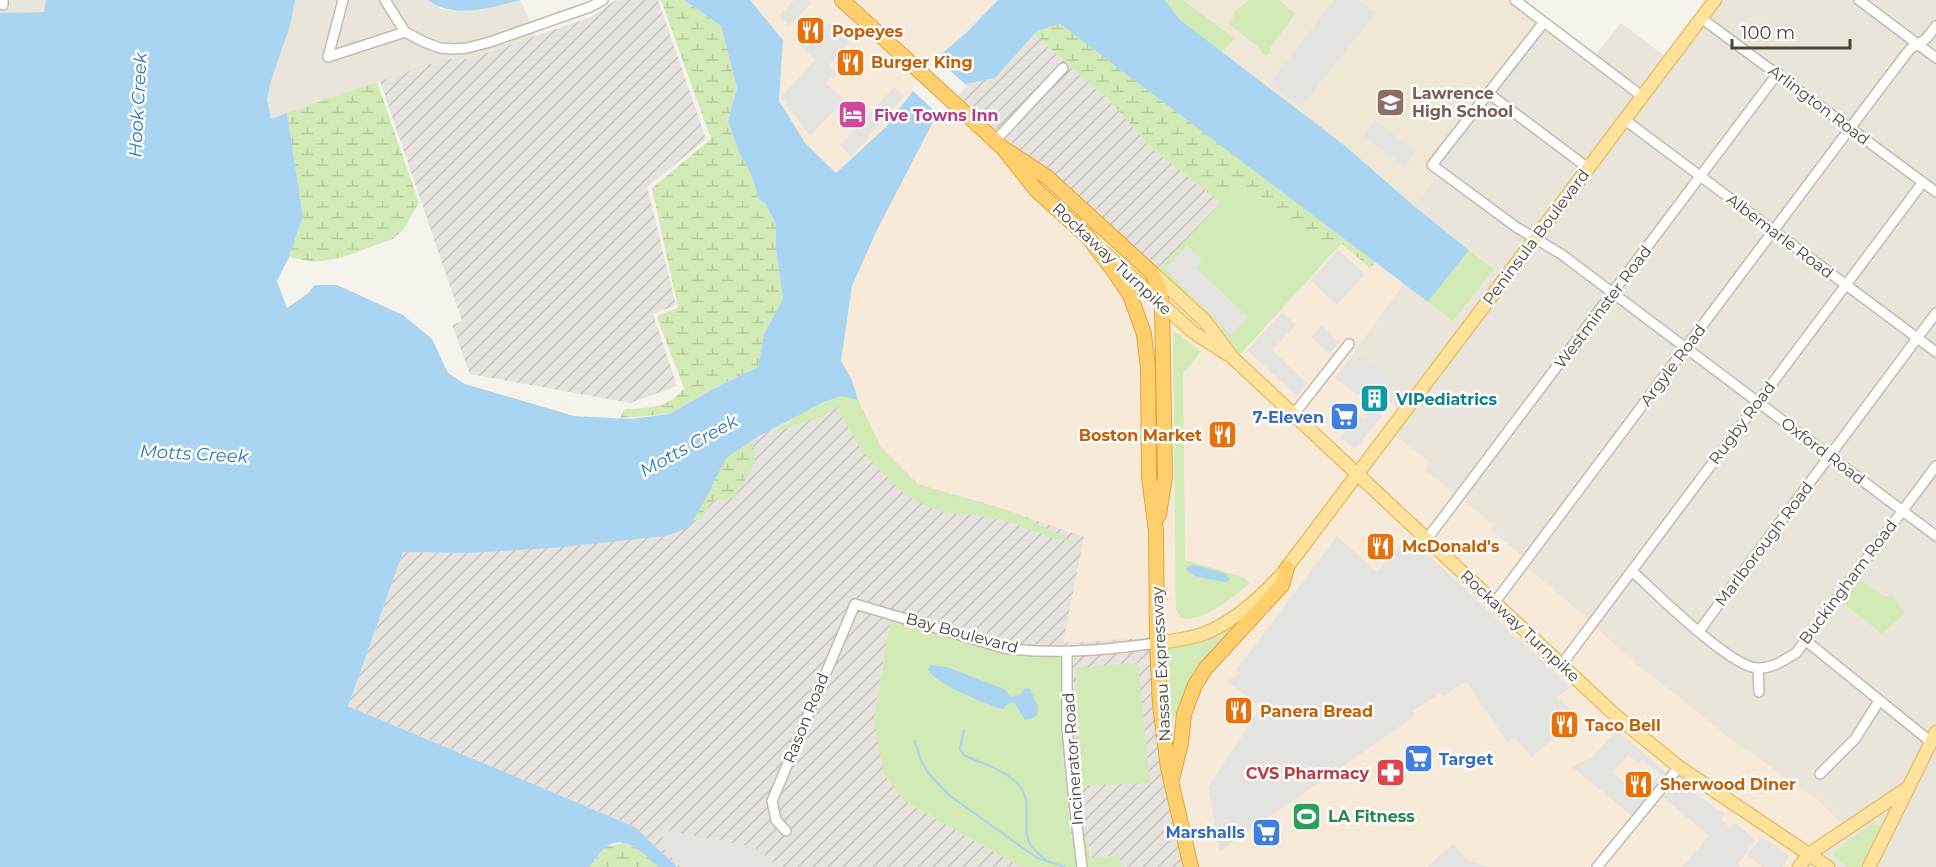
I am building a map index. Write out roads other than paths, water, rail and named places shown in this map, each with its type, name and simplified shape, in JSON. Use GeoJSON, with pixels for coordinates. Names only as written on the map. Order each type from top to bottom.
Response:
{"type":"FeatureCollection","features":[{"type":"Feature","properties":{"kind":"highway","name":"Rockaway Turnpike"},"geometry":{"type":"LineString","coordinates":[[842,0],[999,144],[1047,177],[1151,272]]}},
{"type":"Feature","properties":{"kind":"highway","name":"Rockaway Turnpike"},"geometry":{"type":"LineString","coordinates":[[999,144],[1036,190],[1088,237]]}},
{"type":"Feature","properties":{"kind":"highway","name":"Nassau Expressway"},"geometry":{"type":"LineString","coordinates":[[1088,237],[1125,287],[1144,334],[1148,368],[1149,477],[1156,531],[1160,706],[1171,784],[1191,867]]}},
{"type":"Feature","properties":{"kind":"highway","name":"Nassau Expressway"},"geometry":{"type":"LineString","coordinates":[[1151,272],[1159,287],[1162,305],[1164,476],[1156,531]]}},
{"type":"Feature","properties":{"kind":"highway"},"geometry":{"type":"LineString","coordinates":[[1171,784],[1181,743],[1185,706],[1195,685],[1206,668],[1282,585],[1287,568]]}},
{"type":"Feature","properties":{"kind":"main road","name":"Peninsula Boulevard"},"geometry":{"type":"LineString","coordinates":[[1357,473],[1715,0]]}},
{"type":"Feature","properties":{"kind":"main road","name":"Rockaway Turnpike"},"geometry":{"type":"LineString","coordinates":[[1088,237],[1194,333],[1233,358],[1612,712],[1679,767],[1828,867]]}},
{"type":"Feature","properties":{"kind":"main road","name":"Rockaway Turnpike"},"geometry":{"type":"LineString","coordinates":[[1151,272],[1204,320],[1233,358]]}},
{"type":"Feature","properties":{"kind":"main road","name":"Bay Boulevard"},"geometry":{"type":"LineString","coordinates":[[1157,643],[1188,638],[1215,628],[1261,595],[1287,568],[1357,473]]}},
{"type":"Feature","properties":{"kind":"main road"},"geometry":{"type":"LineString","coordinates":[[1869,867],[1934,737]]}},
{"type":"Feature","properties":{"kind":"main road"},"geometry":{"type":"LineString","coordinates":[[1799,867],[1809,854],[1910,786]]}},
{"type":"Feature","properties":{"kind":"street"},"geometry":{"type":"LineString","coordinates":[[343,0],[328,57],[405,32]]}},
{"type":"Feature","properties":{"kind":"street"},"geometry":{"type":"LineString","coordinates":[[385,0],[405,32],[440,48],[467,48],[590,7],[603,0]]}},
{"type":"Feature","properties":{"kind":"street"},"geometry":{"type":"LineString","coordinates":[[1515,0],[1643,97]]}},
{"type":"Feature","properties":{"kind":"street"},"geometry":{"type":"LineString","coordinates":[[1859,0],[1936,58]]}},
{"type":"Feature","properties":{"kind":"street","name":"Arlington Road"},"geometry":{"type":"LineString","coordinates":[[1701,18],[1936,192]]}},
{"type":"Feature","properties":{"kind":"street"},"geometry":{"type":"LineString","coordinates":[[1544,22],[1492,96],[1588,168]]}},
{"type":"Feature","properties":{"kind":"street","name":"Argyle Road"},"geometry":{"type":"LineString","coordinates":[[1495,602],[1910,49],[1926,39],[1936,26]]}},
{"type":"Feature","properties":{"kind":"street"},"geometry":{"type":"LineString","coordinates":[[999,144],[1062,68]]}},
{"type":"Feature","properties":{"kind":"street","name":"Westminster Road"},"geometry":{"type":"LineString","coordinates":[[1427,538],[1778,73]]}},
{"type":"Feature","properties":{"kind":"street","name":"Oxford Road"},"geometry":{"type":"LineString","coordinates":[[1492,96],[1432,165],[1516,227],[1561,254],[1936,536]]}},
{"type":"Feature","properties":{"kind":"street","name":"Albemarle Road"},"geometry":{"type":"LineString","coordinates":[[1625,120],[1936,352]]}},
{"type":"Feature","properties":{"kind":"street","name":"Rugby Road"},"geometry":{"type":"LineString","coordinates":[[1562,664],[1923,182]]}},
{"type":"Feature","properties":{"kind":"street","name":"Marlborough Road"},"geometry":{"type":"LineString","coordinates":[[1699,631],[1936,314]]}},
{"type":"Feature","properties":{"kind":"street"},"geometry":{"type":"LineString","coordinates":[[1294,414],[1349,344]]}},
{"type":"Feature","properties":{"kind":"street","name":"Buckingham Road"},"geometry":{"type":"LineString","coordinates":[[1758,668],[1783,661],[1796,653],[1936,466]]}},
{"type":"Feature","properties":{"kind":"street"},"geometry":{"type":"LineString","coordinates":[[1632,571],[1723,651],[1748,666],[1758,668],[1759,692]]}},
{"type":"Feature","properties":{"kind":"street","name":"Bay Boulevard"},"geometry":{"type":"LineString","coordinates":[[855,604],[1004,648],[1037,652],[1157,643]]}},
{"type":"Feature","properties":{"kind":"street","name":"Rason Road"},"geometry":{"type":"LineString","coordinates":[[786,831],[776,820],[772,801],[855,604]]}},
{"type":"Feature","properties":{"kind":"street"},"geometry":{"type":"LineString","coordinates":[[1804,640],[1879,701],[1934,737]]}},
{"type":"Feature","properties":{"kind":"street","name":"Incinerator Road"},"geometry":{"type":"LineString","coordinates":[[1067,651],[1067,727],[1082,867]]}},
{"type":"Feature","properties":{"kind":"street"},"geometry":{"type":"LineString","coordinates":[[1820,774],[1855,739],[1879,701]]}},
{"type":"Feature","properties":{"kind":"street"},"geometry":{"type":"LineString","coordinates":[[1598,867],[1679,767]]}},
{"type":"Feature","properties":{"kind":"water"},"geometry":{"type":"Polygon","coordinates":[[[46,0],[295,0],[290,26],[267,99],[271,119],[287,113],[303,217],[289,257],[277,281],[287,308],[307,294],[315,285],[337,285],[403,315],[432,339],[448,373],[465,384],[574,416],[629,419],[670,414],[711,390],[758,367],[764,334],[783,299],[776,250],[776,225],[766,205],[759,199],[728,121],[737,88],[721,26],[684,0],[750,0],[783,40],[779,101],[806,144],[836,173],[886,127],[938,57],[966,33],[998,0],[1165,0],[1179,19],[1344,145],[1469,250],[1428,302],[1060,24],[1037,31],[995,78],[966,84],[936,116],[877,230],[852,286],[841,361],[852,380],[858,400],[841,396],[822,403],[759,436],[726,458],[688,528],[665,536],[552,548],[468,553],[403,552],[348,706],[635,827],[677,867],[658,867],[634,847],[619,842],[605,848],[590,867],[0,867],[0,13],[44,12],[46,0]]]}},
{"type":"Feature","properties":{"kind":"water"},"geometry":{"type":"Polygon","coordinates":[[[428,0],[521,0],[461,11],[438,6],[428,0]]]}},
{"type":"Feature","properties":{"kind":"water"},"geometry":{"type":"Polygon","coordinates":[[[1194,565],[1227,574],[1230,580],[1226,582],[1197,577],[1186,570],[1188,566],[1194,565]]]}},
{"type":"Feature","properties":{"kind":"water"},"geometry":{"type":"Polygon","coordinates":[[[931,665],[947,667],[1004,689],[1011,697],[1020,695],[1025,688],[1030,689],[1038,707],[1037,715],[1025,720],[1014,702],[1009,703],[1003,709],[997,708],[958,691],[932,674],[928,669],[931,665]]]}},
{"type":"Feature","properties":{"kind":"waterway"},"geometry":{"type":"LineString","coordinates":[[964,730],[960,749],[964,755],[1013,779],[1023,791],[1030,844],[1047,861]]}},
{"type":"Feature","properties":{"kind":"waterway"},"geometry":{"type":"LineString","coordinates":[[915,741],[921,761],[929,774],[949,795],[1037,858],[1065,867]]}},
{"type":"Feature","properties":{"kind":"place","name":"Popeyes"},"geometry":{"type":"Point","coordinates":[811,31]}},
{"type":"Feature","properties":{"kind":"place","name":"Burger King"},"geometry":{"type":"Point","coordinates":[850,62]}},
{"type":"Feature","properties":{"kind":"place","name":"Lawrence High School"},"geometry":{"type":"Point","coordinates":[1391,102]}},
{"type":"Feature","properties":{"kind":"place","name":"Five Towns Inn"},"geometry":{"type":"Point","coordinates":[853,115]}},
{"type":"Feature","properties":{"kind":"place","name":"VIPediatrics"},"geometry":{"type":"Point","coordinates":[1375,399]}},
{"type":"Feature","properties":{"kind":"place","name":"7-Eleven"},"geometry":{"type":"Point","coordinates":[1345,417]}},
{"type":"Feature","properties":{"kind":"place","name":"Boston Market"},"geometry":{"type":"Point","coordinates":[1223,435]}},
{"type":"Feature","properties":{"kind":"place","name":"McDonald's"},"geometry":{"type":"Point","coordinates":[1381,546]}},
{"type":"Feature","properties":{"kind":"place","name":"Panera Bread"},"geometry":{"type":"Point","coordinates":[1239,711]}},
{"type":"Feature","properties":{"kind":"place","name":"Taco Bell"},"geometry":{"type":"Point","coordinates":[1564,725]}},
{"type":"Feature","properties":{"kind":"place","name":"Target"},"geometry":{"type":"Point","coordinates":[1418,759]}},
{"type":"Feature","properties":{"kind":"place","name":"CVS Pharmacy"},"geometry":{"type":"Point","coordinates":[1390,773]}},
{"type":"Feature","properties":{"kind":"place","name":"Sherwood Diner"},"geometry":{"type":"Point","coordinates":[1639,784]}},
{"type":"Feature","properties":{"kind":"place","name":"LA Fitness"},"geometry":{"type":"Point","coordinates":[1307,816]}},
{"type":"Feature","properties":{"kind":"place","name":"Marshalls"},"geometry":{"type":"Point","coordinates":[1266,832]}},
{"type":"Feature","properties":{"kind":"water label","name":"Hook Creek"},"geometry":{"type":"Point","coordinates":[138,105]}},
{"type":"Feature","properties":{"kind":"water label","name":"Motts Creek"},"geometry":{"type":"Point","coordinates":[689,446]}},
{"type":"Feature","properties":{"kind":"water label","name":"Motts Creek"},"geometry":{"type":"Point","coordinates":[194,454]}}]}
